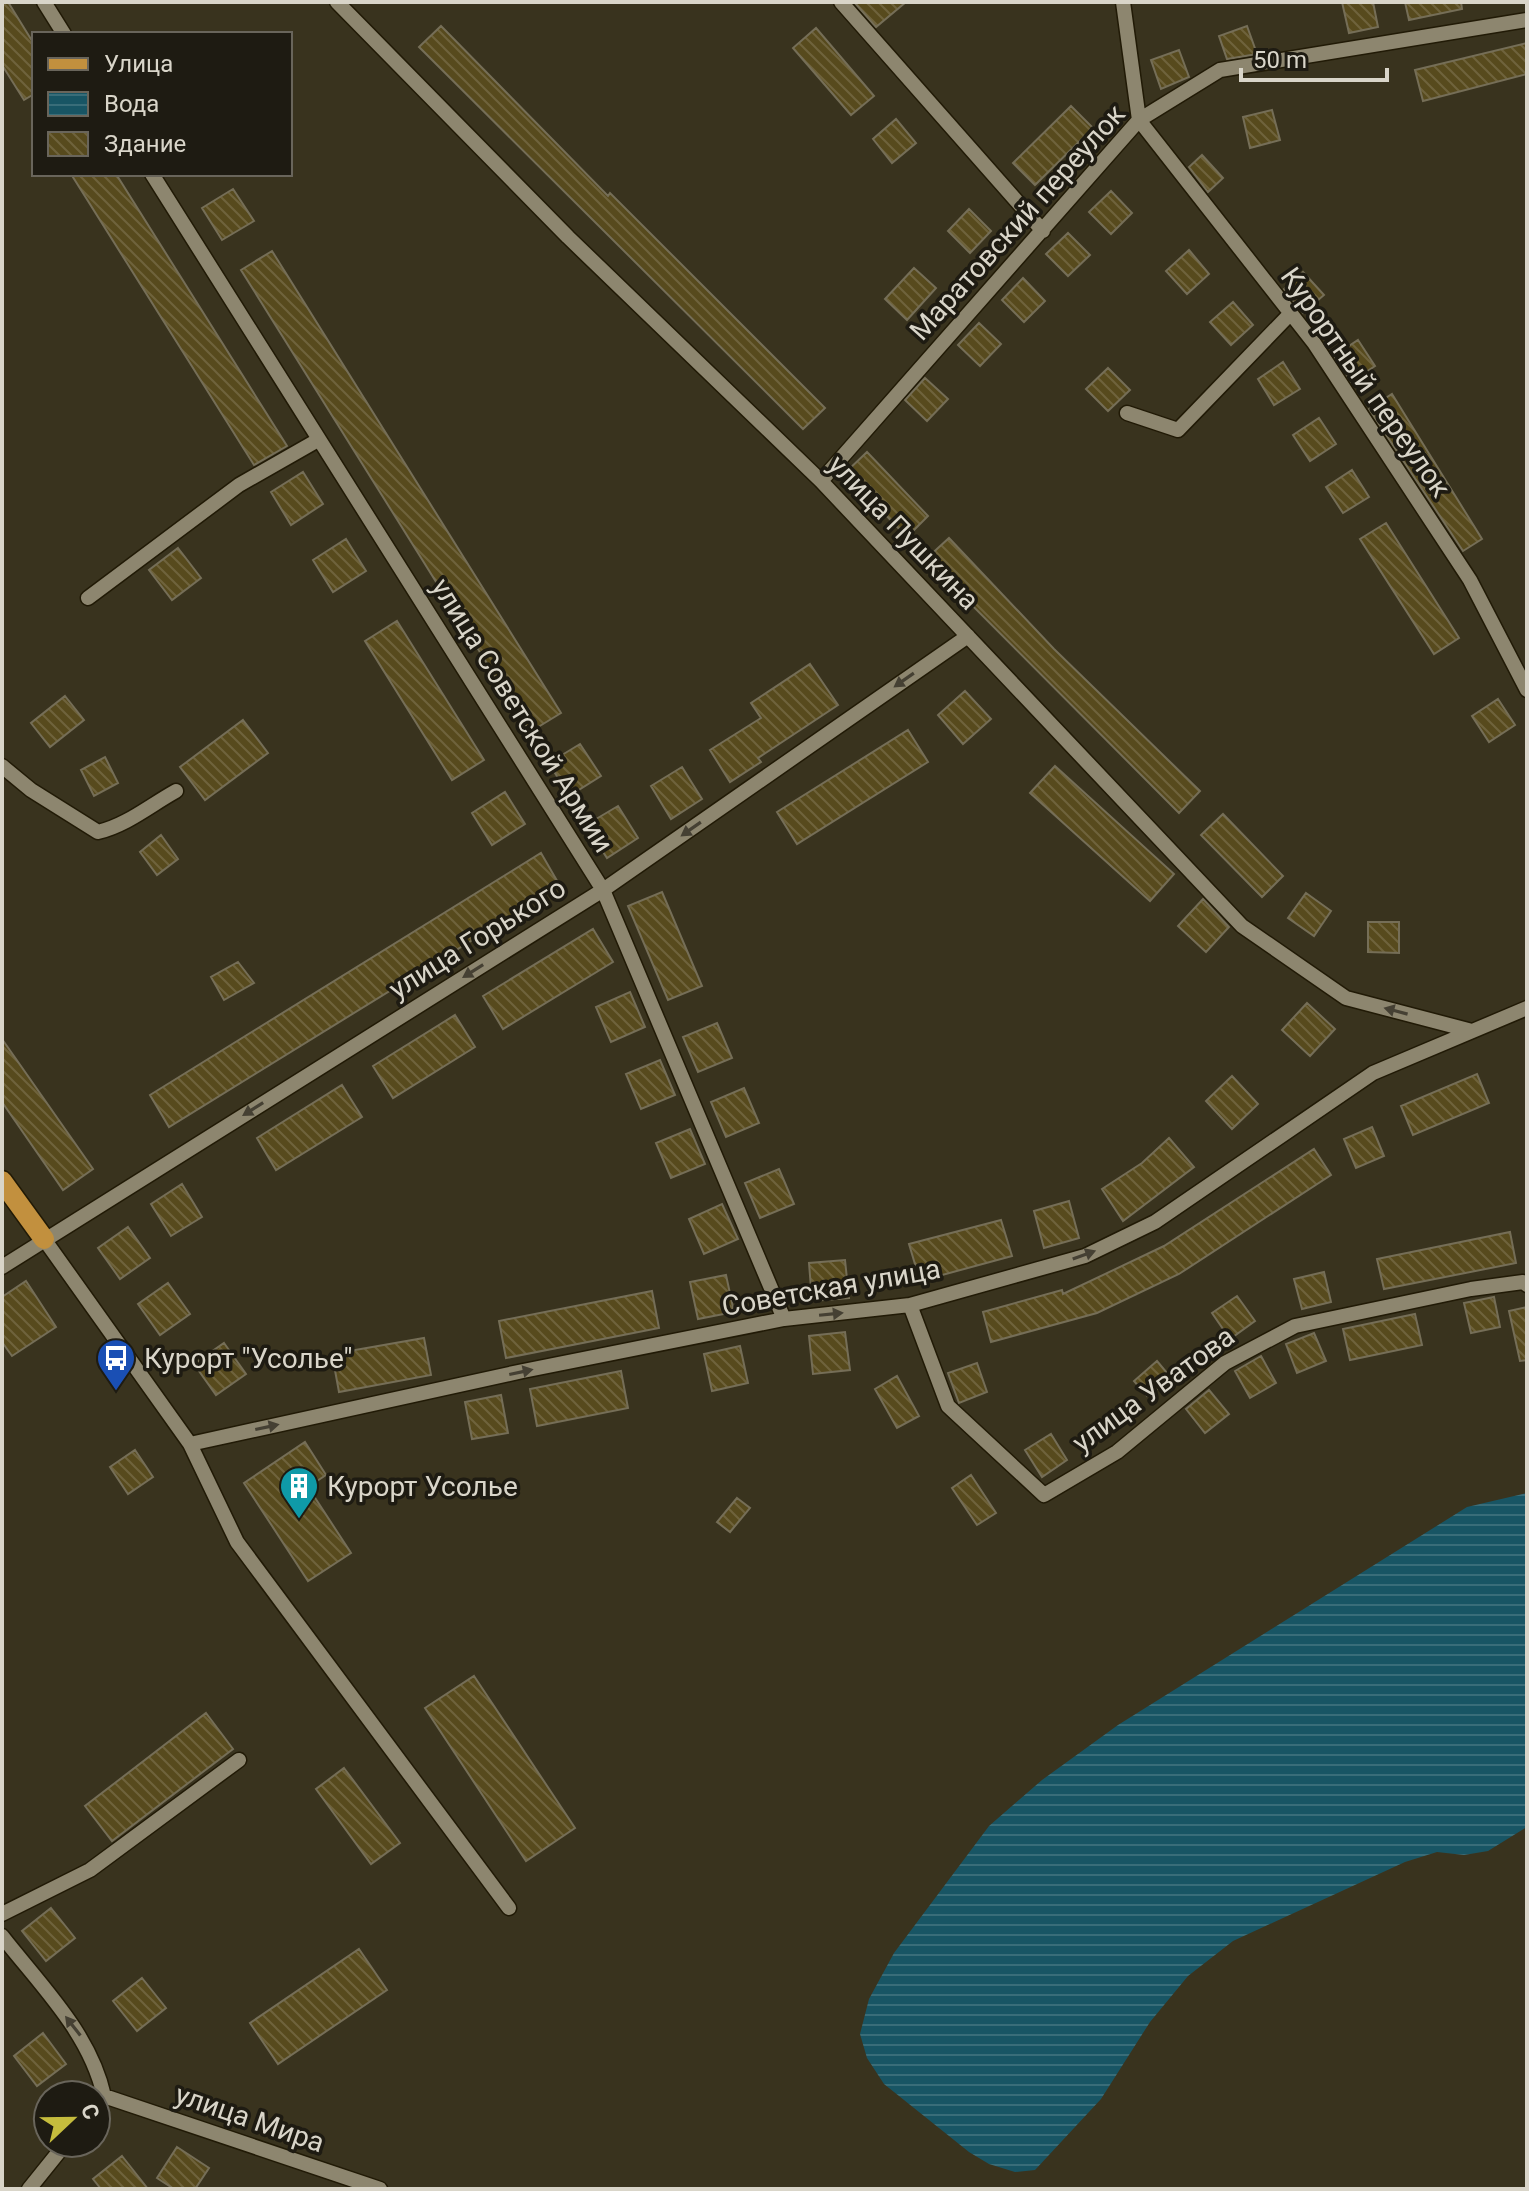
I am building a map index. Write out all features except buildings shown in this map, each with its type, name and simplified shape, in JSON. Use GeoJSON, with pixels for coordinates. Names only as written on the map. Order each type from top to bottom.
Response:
{"type":"FeatureCollection","features":[{"type":"Feature","properties":{"kind":"main road"},"geometry":{"type":"LineString","coordinates":[[2,1181],[44,1239]]}},
{"type":"Feature","properties":{"kind":"street"},"geometry":{"type":"LineString","coordinates":[[44,2],[63,32]]}},
{"type":"Feature","properties":{"kind":"street","name":"улица Пушкина"},"geometry":{"type":"LineString","coordinates":[[337,2],[568,237],[821,481],[1242,926],[1346,998],[1472,1031]]}},
{"type":"Feature","properties":{"kind":"street"},"geometry":{"type":"LineString","coordinates":[[841,2],[1043,231]]}},
{"type":"Feature","properties":{"kind":"street"},"geometry":{"type":"LineString","coordinates":[[1123,2],[1139,120]]}},
{"type":"Feature","properties":{"kind":"street","name":"Маратовский переулок"},"geometry":{"type":"LineString","coordinates":[[821,481],[1139,120],[1220,70],[1527,20]]}},
{"type":"Feature","properties":{"kind":"street","name":"Курортный переулок"},"geometry":{"type":"LineString","coordinates":[[1139,120],[1314,343],[1470,580],[1527,690]]}},
{"type":"Feature","properties":{"kind":"street","name":"улица Советской Армии"},"geometry":{"type":"LineString","coordinates":[[153,176],[603,890],[784,1319]]}},
{"type":"Feature","properties":{"kind":"street"},"geometry":{"type":"LineString","coordinates":[[1127,413],[1178,430],[1290,314]]}},
{"type":"Feature","properties":{"kind":"street"},"geometry":{"type":"LineString","coordinates":[[88,598],[239,485],[318,440]]}},
{"type":"Feature","properties":{"kind":"street","name":"улица Горького"},"geometry":{"type":"LineString","coordinates":[[2,1267],[603,890],[968,636]]}},
{"type":"Feature","properties":{"kind":"street"},"geometry":{"type":"LineString","coordinates":[[2,766],[31,790],[98,832],[123,826],[141,810],[176,791]]}},
{"type":"Feature","properties":{"kind":"street","name":"Советская улица"},"geometry":{"type":"LineString","coordinates":[[190,1444],[523,1371],[784,1319],[910,1305],[1085,1256],[1155,1222],[1373,1073],[1527,1008]]}},
{"type":"Feature","properties":{"kind":"street"},"geometry":{"type":"LineString","coordinates":[[44,1239],[190,1444],[237,1542],[509,1908]]}},
{"type":"Feature","properties":{"kind":"street","name":"улица Уватова"},"geometry":{"type":"LineString","coordinates":[[910,1305],[948,1406],[1044,1495],[1117,1452],[1225,1363],[1295,1326],[1471,1289],[1523,1282],[1527,1285]]}},
{"type":"Feature","properties":{"kind":"street"},"geometry":{"type":"LineString","coordinates":[[2,1914],[90,1870],[239,1760]]}},
{"type":"Feature","properties":{"kind":"street"},"geometry":{"type":"LineString","coordinates":[[2,1936],[86,2043],[98,2070],[99,2079]]}},
{"type":"Feature","properties":{"kind":"street","name":"улица Мира"},"geometry":{"type":"LineString","coordinates":[[112,2105],[380,2189]]}},
{"type":"Feature","properties":{"kind":"street"},"geometry":{"type":"LineString","coordinates":[[29,2189],[53,2159]]}},
{"type":"Feature","properties":{"kind":"water"},"geometry":{"type":"Polygon","coordinates":[[[1527,1493],[1527,1827],[1488,1851],[1464,1855],[1437,1852],[1405,1862],[1233,1941],[1188,1976],[1150,2022],[1101,2099],[1035,2170],[1015,2172],[989,2164],[969,2152],[884,2084],[867,2058],[860,2034],[869,1999],[894,1953],[989,1826],[1042,1780],[1118,1725],[1467,1507],[1527,1493]]]}},
{"type":"Feature","properties":{"kind":"place","name":"Курорт \"Усолье\""},"geometry":{"type":"Point","coordinates":[116,1392]}},
{"type":"Feature","properties":{"kind":"place","name":"Курорт Усолье"},"geometry":{"type":"Point","coordinates":[299,1520]}}]}
